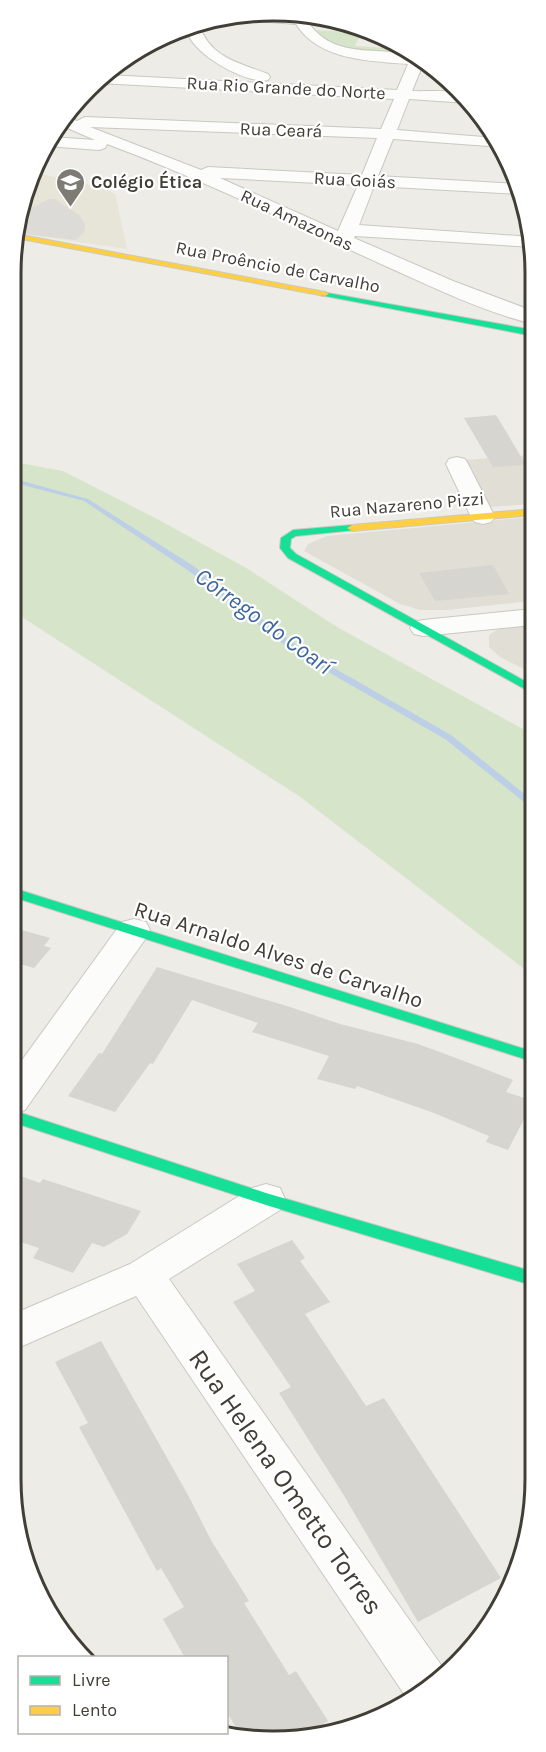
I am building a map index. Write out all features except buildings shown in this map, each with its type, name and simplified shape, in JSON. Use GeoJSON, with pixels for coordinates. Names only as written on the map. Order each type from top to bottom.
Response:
{"type":"FeatureCollection","features":[{"type":"Feature","properties":{"kind":"street"},"geometry":{"type":"LineString","coordinates":[[304,23],[303,26],[313,39],[333,47],[382,57],[406,59]]}},
{"type":"Feature","properties":{"kind":"street"},"geometry":{"type":"LineString","coordinates":[[195,33],[195,39],[205,50],[231,67],[274,80],[338,91]]}},
{"type":"Feature","properties":{"kind":"street"},"geometry":{"type":"LineString","coordinates":[[417,66],[346,236],[523,242]]}},
{"type":"Feature","properties":{"kind":"street"},"geometry":{"type":"LineString","coordinates":[[120,73],[132,80]]}},
{"type":"Feature","properties":{"kind":"street","name":"Rua Rio Grande do Norte"},"geometry":{"type":"LineString","coordinates":[[113,79],[453,97]]}},
{"type":"Feature","properties":{"kind":"street","name":"Rua Ceará"},"geometry":{"type":"LineString","coordinates":[[72,121],[388,134],[488,142]]}},
{"type":"Feature","properties":{"kind":"street","name":"Rua Amazonas"},"geometry":{"type":"LineString","coordinates":[[70,124],[346,236],[475,298],[525,315]]}},
{"type":"Feature","properties":{"kind":"street"},"geometry":{"type":"LineString","coordinates":[[58,143],[127,147]]}},
{"type":"Feature","properties":{"kind":"street","name":"Rua Goiás"},"geometry":{"type":"LineString","coordinates":[[192,172],[511,189]]}},
{"type":"Feature","properties":{"kind":"street"},"geometry":{"type":"LineString","coordinates":[[23,238],[34,239]]}},
{"type":"Feature","properties":{"kind":"street","name":"Rua Proêncio de Carvalho"},"geometry":{"type":"LineString","coordinates":[[34,239],[525,331]]}},
{"type":"Feature","properties":{"kind":"street"},"geometry":{"type":"LineString","coordinates":[[475,298],[525,301]]}},
{"type":"Feature","properties":{"kind":"street"},"geometry":{"type":"LineString","coordinates":[[457,464],[483,517]]}},
{"type":"Feature","properties":{"kind":"street","name":"Rua Nazareno Pizzi"},"geometry":{"type":"LineString","coordinates":[[423,628],[292,556],[285,548],[286,538],[293,533],[314,530],[525,513]]}},
{"type":"Feature","properties":{"kind":"street"},"geometry":{"type":"LineString","coordinates":[[423,628],[525,617]]}},
{"type":"Feature","properties":{"kind":"street"},"geometry":{"type":"LineString","coordinates":[[423,628],[525,686]]}},
{"type":"Feature","properties":{"kind":"street","name":"Rua Arnaldo Alves de Carvalho"},"geometry":{"type":"LineString","coordinates":[[21,895],[525,1054]]}},
{"type":"Feature","properties":{"kind":"street"},"geometry":{"type":"LineString","coordinates":[[21,1088],[134,930]]}},
{"type":"Feature","properties":{"kind":"street"},"geometry":{"type":"LineString","coordinates":[[21,1119],[266,1199],[525,1276]]}},
{"type":"Feature","properties":{"kind":"street"},"geometry":{"type":"LineString","coordinates":[[21,1330],[144,1275],[266,1199]]}},
{"type":"Feature","properties":{"kind":"street","name":"Rua Helena Ometto Torres"},"geometry":{"type":"LineString","coordinates":[[144,1275],[423,1681]]}},
{"type":"Feature","properties":{"kind":"shaded area","name":"Colégio Ética"},"geometry":{"type":"Polygon","coordinates":[[[41,174],[102,187],[115,194],[127,249],[24,234],[34,192],[41,174]]]}},
{"type":"Feature","properties":{"kind":"shaded area"},"geometry":{"type":"Polygon","coordinates":[[[49,199],[55,199],[79,215],[85,224],[84,232],[76,240],[24,234],[30,209],[49,199]]]}},
{"type":"Feature","properties":{"kind":"shaded area"},"geometry":{"type":"Polygon","coordinates":[[[525,456],[525,505],[488,507],[463,460],[525,456]]]}},
{"type":"Feature","properties":{"kind":"shaded area"},"geometry":{"type":"Polygon","coordinates":[[[525,518],[525,602],[447,610],[420,610],[400,604],[304,551],[308,544],[327,536],[525,518]]]}},
{"type":"Feature","properties":{"kind":"shaded area"},"geometry":{"type":"Polygon","coordinates":[[[525,625],[525,670],[500,657],[489,647],[489,635],[500,628],[525,625]]]}},
{"type":"Feature","properties":{"kind":"green space"},"geometry":{"type":"Polygon","coordinates":[[[316,30],[354,34],[360,36],[355,46],[385,48],[399,55],[349,49],[325,38],[316,30]]]}},
{"type":"Feature","properties":{"kind":"green space"},"geometry":{"type":"Polygon","coordinates":[[[21,463],[63,471],[159,520],[248,569],[337,627],[525,730],[525,970],[299,796],[21,617],[21,463]]]}},
{"type":"Feature","properties":{"kind":"waterway","name":"Córrego do Coarí"},"geometry":{"type":"LineString","coordinates":[[21,483],[86,500],[192,569],[298,651],[448,737],[525,798]]}},
{"type":"Feature","properties":{"kind":"traffic: fast"},"geometry":{"type":"LineString","coordinates":[[325,294],[525,332]]}},
{"type":"Feature","properties":{"kind":"traffic: fast"},"geometry":{"type":"LineString","coordinates":[[352,528],[293,533],[286,538],[285,548],[292,556],[525,686]]}},
{"type":"Feature","properties":{"kind":"traffic: fast"},"geometry":{"type":"LineString","coordinates":[[21,895],[525,1054]]}},
{"type":"Feature","properties":{"kind":"traffic: fast"},"geometry":{"type":"LineString","coordinates":[[21,1119],[266,1199],[525,1276]]}},
{"type":"Feature","properties":{"kind":"traffic: slow"},"geometry":{"type":"LineString","coordinates":[[23,237],[325,294]]}},
{"type":"Feature","properties":{"kind":"traffic: slow"},"geometry":{"type":"LineString","coordinates":[[352,528],[525,513]]}},
{"type":"Feature","properties":{"kind":"place","name":"Colégio Ética"},"geometry":{"type":"Point","coordinates":[70,208]}}]}
